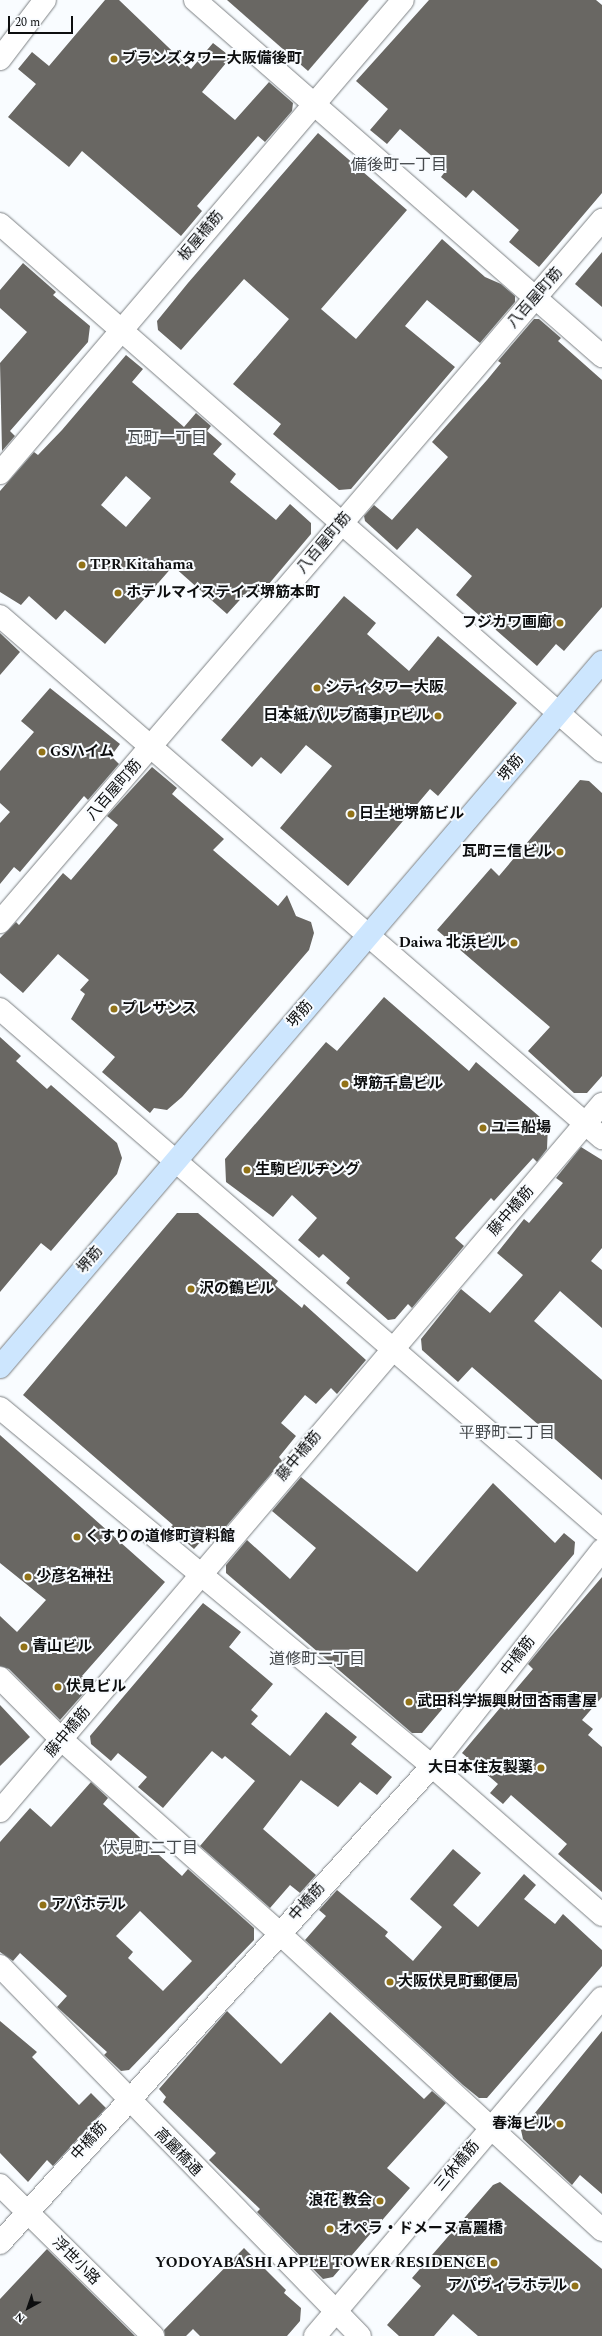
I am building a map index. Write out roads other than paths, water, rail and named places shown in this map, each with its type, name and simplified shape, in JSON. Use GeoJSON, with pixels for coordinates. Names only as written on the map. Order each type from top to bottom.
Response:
{"type":"FeatureCollection","features":[{"type":"Feature","properties":{"kind":"main road","name":"堺筋"},"geometry":{"type":"LineString","coordinates":[[0,1367],[174,1161],[368,937],[602,662]]}},
{"type":"Feature","properties":{"kind":"street"},"geometry":{"type":"LineString","coordinates":[[0,59],[45,0]]}},
{"type":"Feature","properties":{"kind":"street"},"geometry":{"type":"LineString","coordinates":[[195,0],[602,356]]}},
{"type":"Feature","properties":{"kind":"street","name":"板屋橋筋"},"geometry":{"type":"LineString","coordinates":[[0,473],[403,0]]}},
{"type":"Feature","properties":{"kind":"street","name":"八百屋町筋"},"geometry":{"type":"LineString","coordinates":[[0,922],[602,220]]}},
{"type":"Feature","properties":{"kind":"street"},"geometry":{"type":"LineString","coordinates":[[0,224],[120,332],[602,751]]}},
{"type":"Feature","properties":{"kind":"street"},"geometry":{"type":"LineString","coordinates":[[0,616],[368,937],[602,1138]]}},
{"type":"Feature","properties":{"kind":"street"},"geometry":{"type":"LineString","coordinates":[[0,1009],[602,1530]]}},
{"type":"Feature","properties":{"kind":"street","name":"藤中橋筋"},"geometry":{"type":"LineString","coordinates":[[0,1811],[62,1740],[198,1575],[602,1104]]}},
{"type":"Feature","properties":{"kind":"street"},"geometry":{"type":"LineString","coordinates":[[0,1408],[198,1575],[432,1766],[602,1915]]}},
{"type":"Feature","properties":{"kind":"street","name":"中橋筋"},"geometry":{"type":"LineString","coordinates":[[0,2243],[127,2100],[432,1766],[602,1550]]}},
{"type":"Feature","properties":{"kind":"street"},"geometry":{"type":"LineString","coordinates":[[0,1678],[62,1740],[279,1933],[488,2128],[602,2230]]}},
{"type":"Feature","properties":{"kind":"street","name":"高麗橋通"},"geometry":{"type":"LineString","coordinates":[[0,1966],[127,2100],[335,2313],[360,2336]]}},
{"type":"Feature","properties":{"kind":"street","name":"三休橋筋"},"geometry":{"type":"LineString","coordinates":[[315,2336],[488,2128],[602,1998]]}},
{"type":"Feature","properties":{"kind":"street","name":"浮世小路"},"geometry":{"type":"LineString","coordinates":[[0,2185],[153,2336]]}},
{"type":"Feature","properties":{"kind":"place","name":"ブランズタワー大阪備後町"},"geometry":{"type":"Point","coordinates":[114,59]}},
{"type":"Feature","properties":{"kind":"place","name":"TPR Kitahama"},"geometry":{"type":"Point","coordinates":[82,565]}},
{"type":"Feature","properties":{"kind":"place","name":"ホテルマイステイズ堺筋本町"},"geometry":{"type":"Point","coordinates":[118,593]}},
{"type":"Feature","properties":{"kind":"place","name":"フジカワ画廊"},"geometry":{"type":"Point","coordinates":[560,623]}},
{"type":"Feature","properties":{"kind":"place","name":"シティタワー大阪"},"geometry":{"type":"Point","coordinates":[317,688]}},
{"type":"Feature","properties":{"kind":"place","name":"日本紙パルプ商事JPビル"},"geometry":{"type":"Point","coordinates":[438,716]}},
{"type":"Feature","properties":{"kind":"place","name":"GSハイム"},"geometry":{"type":"Point","coordinates":[42,752]}},
{"type":"Feature","properties":{"kind":"place","name":"日土地堺筋ビル"},"geometry":{"type":"Point","coordinates":[351,814]}},
{"type":"Feature","properties":{"kind":"place","name":"瓦町三信ビル"},"geometry":{"type":"Point","coordinates":[560,852]}},
{"type":"Feature","properties":{"kind":"place","name":"Daiwa 北浜ビル"},"geometry":{"type":"Point","coordinates":[514,943]}},
{"type":"Feature","properties":{"kind":"place","name":"プレサンス"},"geometry":{"type":"Point","coordinates":[114,1009]}},
{"type":"Feature","properties":{"kind":"place","name":"堺筋千島ビル"},"geometry":{"type":"Point","coordinates":[345,1084]}},
{"type":"Feature","properties":{"kind":"place","name":"ユニ船場"},"geometry":{"type":"Point","coordinates":[483,1128]}},
{"type":"Feature","properties":{"kind":"place","name":"生駒ビルヂング"},"geometry":{"type":"Point","coordinates":[247,1170]}},
{"type":"Feature","properties":{"kind":"place","name":"沢の鶴ビル"},"geometry":{"type":"Point","coordinates":[191,1289]}},
{"type":"Feature","properties":{"kind":"place","name":"くすりの道修町資料館"},"geometry":{"type":"Point","coordinates":[77,1537]}},
{"type":"Feature","properties":{"kind":"place","name":"少彦名神社"},"geometry":{"type":"Point","coordinates":[28,1577]}},
{"type":"Feature","properties":{"kind":"place","name":"青山ビル"},"geometry":{"type":"Point","coordinates":[24,1647]}},
{"type":"Feature","properties":{"kind":"place","name":"伏見ビル"},"geometry":{"type":"Point","coordinates":[58,1687]}},
{"type":"Feature","properties":{"kind":"place","name":"武田科学振興財団杏雨書屋"},"geometry":{"type":"Point","coordinates":[409,1702]}},
{"type":"Feature","properties":{"kind":"place","name":"大日本住友製薬"},"geometry":{"type":"Point","coordinates":[541,1768]}},
{"type":"Feature","properties":{"kind":"place","name":"アパホテル"},"geometry":{"type":"Point","coordinates":[43,1905]}},
{"type":"Feature","properties":{"kind":"place","name":"大阪伏見町郵便局"},"geometry":{"type":"Point","coordinates":[390,1982]}},
{"type":"Feature","properties":{"kind":"place","name":"春海ビル"},"geometry":{"type":"Point","coordinates":[560,2124]}},
{"type":"Feature","properties":{"kind":"place","name":"浪花 教会"},"geometry":{"type":"Point","coordinates":[380,2201]}},
{"type":"Feature","properties":{"kind":"place","name":"オペラ・ドメーヌ高麗橋"},"geometry":{"type":"Point","coordinates":[330,2229]}},
{"type":"Feature","properties":{"kind":"place","name":"YODOYABASHI APPLE TOWER RESIDENCE"},"geometry":{"type":"Point","coordinates":[494,2263]}},
{"type":"Feature","properties":{"kind":"place","name":"アパヴィラホテル"},"geometry":{"type":"Point","coordinates":[575,2286]}},
{"type":"Feature","properties":{"kind":"district","name":"備後町一丁目"},"geometry":{"type":"Point","coordinates":[399,165]}},
{"type":"Feature","properties":{"kind":"district","name":"瓦町一丁目"},"geometry":{"type":"Point","coordinates":[167,438]}},
{"type":"Feature","properties":{"kind":"district","name":"平野町二丁目"},"geometry":{"type":"Point","coordinates":[507,1433]}},
{"type":"Feature","properties":{"kind":"district","name":"道修町二丁目"},"geometry":{"type":"Point","coordinates":[317,1659]}},
{"type":"Feature","properties":{"kind":"district","name":"伏見町二丁目"},"geometry":{"type":"Point","coordinates":[150,1848]}}]}
